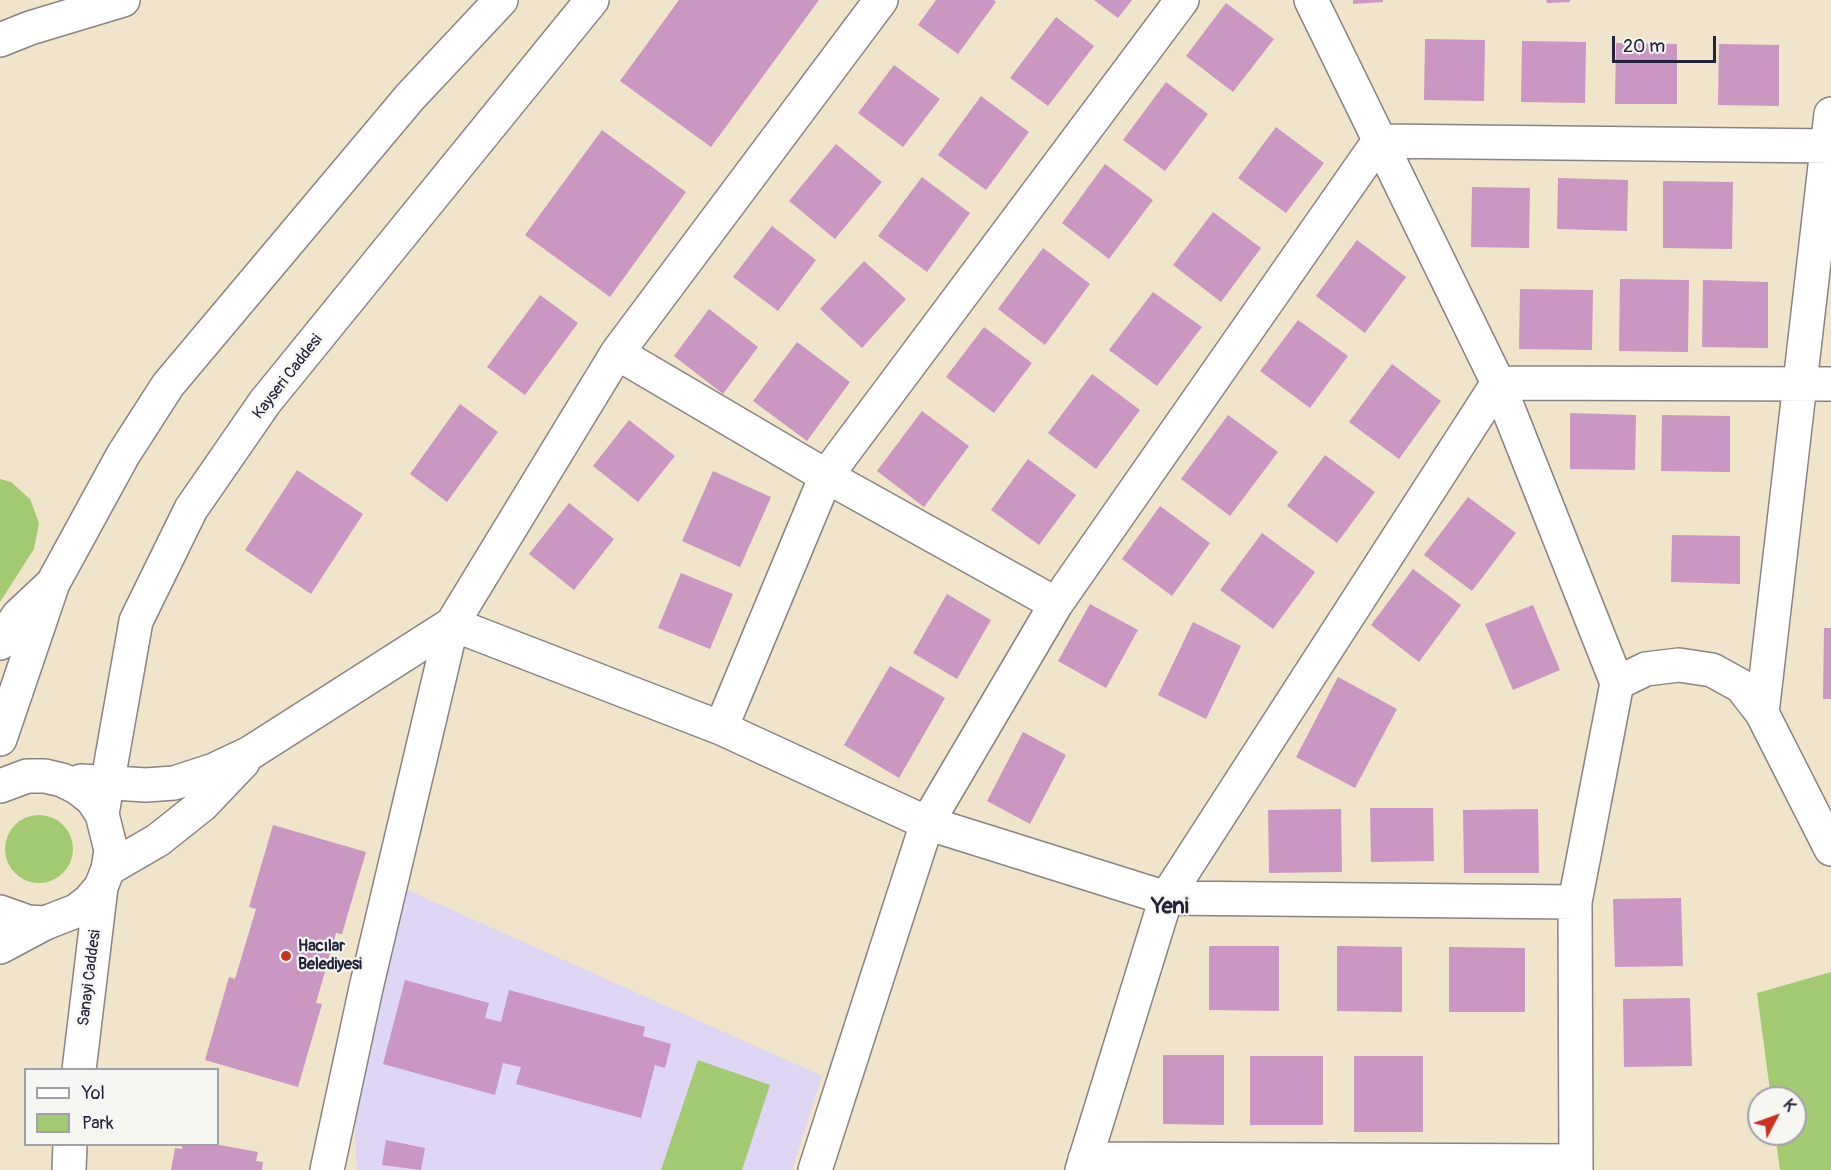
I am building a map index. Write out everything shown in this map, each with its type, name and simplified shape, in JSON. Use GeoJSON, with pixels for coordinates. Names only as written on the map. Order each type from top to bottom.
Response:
{"type":"FeatureCollection","features":[{"type":"Feature","properties":{"kind":"street"},"geometry":{"type":"LineString","coordinates":[[0,40],[30,28],[123,0]]}},
{"type":"Feature","properties":{"kind":"street"},"geometry":{"type":"LineString","coordinates":[[0,739],[54,583],[123,455],[168,385],[410,97],[501,0]]}},
{"type":"Feature","properties":{"kind":"street","name":"Kayseri Caddesi"},"geometry":{"type":"LineString","coordinates":[[105,798],[136,621],[191,509],[266,402],[592,0]]}},
{"type":"Feature","properties":{"kind":"street"},"geometry":{"type":"LineString","coordinates":[[327,1170],[369,976],[452,624],[617,353],[881,0]]}},
{"type":"Feature","properties":{"kind":"street"},"geometry":{"type":"LineString","coordinates":[[721,728],[826,476],[1182,0]]}},
{"type":"Feature","properties":{"kind":"street"},"geometry":{"type":"LineString","coordinates":[[1311,0],[1498,383],[1617,683],[1575,902],[1576,1166],[1083,1165],[1166,898],[1498,383]]}},
{"type":"Feature","properties":{"kind":"street"},"geometry":{"type":"LineString","coordinates":[[1762,713],[1816,383],[1831,114]]}},
{"type":"Feature","properties":{"kind":"street"},"geometry":{"type":"LineString","coordinates":[[1378,141],[1828,146]]}},
{"type":"Feature","properties":{"kind":"street"},"geometry":{"type":"LineString","coordinates":[[815,1170],[927,823],[1056,604],[1378,141]]}},
{"type":"Feature","properties":{"kind":"street"},"geometry":{"type":"LineString","coordinates":[[617,353],[826,476],[1056,604]]}},
{"type":"Feature","properties":{"kind":"street"},"geometry":{"type":"LineString","coordinates":[[1498,383],[1816,383]]}},
{"type":"Feature","properties":{"kind":"street"},"geometry":{"type":"LineString","coordinates":[[0,643],[18,616],[54,583]]}},
{"type":"Feature","properties":{"kind":"street"},"geometry":{"type":"LineString","coordinates":[[0,786],[27,776],[45,776],[62,780],[105,798],[146,785],[174,783],[214,770],[250,753],[452,624]]}},
{"type":"Feature","properties":{"kind":"street"},"geometry":{"type":"LineString","coordinates":[[452,624],[721,728],[927,823],[1166,898],[1575,902]]}},
{"type":"Feature","properties":{"kind":"street"},"geometry":{"type":"LineString","coordinates":[[1617,683],[1646,669],[1679,665],[1712,670],[1741,686],[1762,713],[1831,849]]}},
{"type":"Feature","properties":{"kind":"street"},"geometry":{"type":"LineString","coordinates":[[0,946],[45,923],[76,912],[89,901],[104,878],[202,805],[225,783],[250,753]]}},
{"type":"Feature","properties":{"kind":"street","name":"Sanayi Caddesi"},"geometry":{"type":"LineString","coordinates":[[79,1068],[104,878],[111,850],[105,798]]}},
{"type":"Feature","properties":{"kind":"street"},"geometry":{"type":"LineString","coordinates":[[0,912],[28,922],[45,923]]}},
{"type":"Feature","properties":{"kind":"street"},"geometry":{"type":"LineString","coordinates":[[69,1170],[70,1146]]}},
{"type":"Feature","properties":{"kind":"shaded area"},"geometry":{"type":"Polygon","coordinates":[[[401,887],[822,1076],[792,1170],[357,1170],[354,1109],[401,887]]]}},
{"type":"Feature","properties":{"kind":"green space"},"geometry":{"type":"Polygon","coordinates":[[[0,479],[11,482],[30,499],[39,523],[34,549],[0,602],[0,479]]]}},
{"type":"Feature","properties":{"kind":"green space"},"geometry":{"type":"Polygon","coordinates":[[[39,815],[52,818],[63,825],[70,836],[73,849],[70,862],[63,873],[52,880],[39,883],[26,880],[15,873],[8,862],[5,849],[8,836],[15,825],[26,818],[39,815]]]}},
{"type":"Feature","properties":{"kind":"green space"},"geometry":{"type":"Polygon","coordinates":[[[1831,972],[1831,1170],[1780,1170],[1777,1146],[1807,1146],[1807,1086],[1769,1086],[1757,993],[1831,972]]]}},
{"type":"Feature","properties":{"kind":"green space"},"geometry":{"type":"Polygon","coordinates":[[[698,1060],[770,1085],[742,1170],[661,1170],[698,1060]]]}},
{"type":"Feature","properties":{"kind":"building"},"geometry":{"type":"Polygon","coordinates":[[[679,0],[819,0],[711,147],[620,81],[679,0]]]}},
{"type":"Feature","properties":{"kind":"building"},"geometry":{"type":"Polygon","coordinates":[[[936,0],[994,0],[996,2],[958,54],[918,25],[936,0]]]}},
{"type":"Feature","properties":{"kind":"building"},"geometry":{"type":"Polygon","coordinates":[[[1094,0],[1132,0],[1118,18],[1094,0]]]}},
{"type":"Feature","properties":{"kind":"building"},"geometry":{"type":"Polygon","coordinates":[[[1353,0],[1383,0],[1383,2],[1353,4],[1353,0]]]}},
{"type":"Feature","properties":{"kind":"building"},"geometry":{"type":"Polygon","coordinates":[[[1546,0],[1570,0],[1570,2],[1547,3],[1546,0]]]}},
{"type":"Feature","properties":{"kind":"building"},"geometry":{"type":"Polygon","coordinates":[[[1226,3],[1274,39],[1233,92],[1186,56],[1226,3]]]}},
{"type":"Feature","properties":{"kind":"building"},"geometry":{"type":"Polygon","coordinates":[[[1056,17],[1094,46],[1048,106],[1010,78],[1056,17]]]}},
{"type":"Feature","properties":{"kind":"building"},"geometry":{"type":"Polygon","coordinates":[[[1425,39],[1485,40],[1484,101],[1424,100],[1425,39]]]}},
{"type":"Feature","properties":{"kind":"building"},"geometry":{"type":"Polygon","coordinates":[[[1522,41],[1586,42],[1585,103],[1521,102],[1522,41]]]}},
{"type":"Feature","properties":{"kind":"building"},"geometry":{"type":"Polygon","coordinates":[[[1616,43],[1677,44],[1677,104],[1615,104],[1616,43]]]}},
{"type":"Feature","properties":{"kind":"building"},"geometry":{"type":"Polygon","coordinates":[[[1719,44],[1779,45],[1779,106],[1718,105],[1719,44]]]}},
{"type":"Feature","properties":{"kind":"building"},"geometry":{"type":"Polygon","coordinates":[[[894,65],[940,99],[903,147],[858,113],[894,65]]]}},
{"type":"Feature","properties":{"kind":"building"},"geometry":{"type":"Polygon","coordinates":[[[1166,82],[1208,114],[1165,171],[1123,140],[1166,82]]]}},
{"type":"Feature","properties":{"kind":"building"},"geometry":{"type":"Polygon","coordinates":[[[981,96],[1029,132],[986,190],[938,155],[981,96]]]}},
{"type":"Feature","properties":{"kind":"building"},"geometry":{"type":"Polygon","coordinates":[[[1276,127],[1324,163],[1286,213],[1238,178],[1276,127]]]}},
{"type":"Feature","properties":{"kind":"building"},"geometry":{"type":"Polygon","coordinates":[[[602,130],[686,192],[610,297],[525,235],[602,130]]]}},
{"type":"Feature","properties":{"kind":"building"},"geometry":{"type":"Polygon","coordinates":[[[836,144],[882,182],[835,239],[789,201],[836,144]]]}},
{"type":"Feature","properties":{"kind":"building"},"geometry":{"type":"Polygon","coordinates":[[[1105,164],[1153,200],[1109,259],[1062,223],[1105,164]]]}},
{"type":"Feature","properties":{"kind":"building"},"geometry":{"type":"Polygon","coordinates":[[[922,177],[970,213],[927,272],[878,236],[922,177]]]}},
{"type":"Feature","properties":{"kind":"building"},"geometry":{"type":"Polygon","coordinates":[[[1558,178],[1628,180],[1627,231],[1557,229],[1558,178]]]}},
{"type":"Feature","properties":{"kind":"building"},"geometry":{"type":"Polygon","coordinates":[[[1663,181],[1733,182],[1732,249],[1663,248],[1663,181]]]}},
{"type":"Feature","properties":{"kind":"building"},"geometry":{"type":"Polygon","coordinates":[[[1472,187],[1530,188],[1529,248],[1471,247],[1472,187]]]}},
{"type":"Feature","properties":{"kind":"building"},"geometry":{"type":"Polygon","coordinates":[[[1213,212],[1261,248],[1221,302],[1173,265],[1213,212]]]}},
{"type":"Feature","properties":{"kind":"building"},"geometry":{"type":"Polygon","coordinates":[[[772,226],[816,260],[778,311],[733,277],[772,226]]]}},
{"type":"Feature","properties":{"kind":"building"},"geometry":{"type":"Polygon","coordinates":[[[1357,240],[1406,277],[1365,333],[1316,296],[1357,240]]]}},
{"type":"Feature","properties":{"kind":"building"},"geometry":{"type":"Polygon","coordinates":[[[1043,248],[1090,284],[1045,345],[998,309],[1043,248]]]}},
{"type":"Feature","properties":{"kind":"building"},"geometry":{"type":"Polygon","coordinates":[[[864,261],[906,299],[862,348],[820,309],[864,261]]]}},
{"type":"Feature","properties":{"kind":"building"},"geometry":{"type":"Polygon","coordinates":[[[1620,279],[1689,280],[1688,352],[1619,351],[1620,279]]]}},
{"type":"Feature","properties":{"kind":"building"},"geometry":{"type":"Polygon","coordinates":[[[1703,280],[1768,282],[1768,348],[1702,347],[1703,280]]]}},
{"type":"Feature","properties":{"kind":"building"},"geometry":{"type":"Polygon","coordinates":[[[1520,289],[1593,290],[1592,350],[1519,349],[1520,289]]]}},
{"type":"Feature","properties":{"kind":"building"},"geometry":{"type":"Polygon","coordinates":[[[1153,292],[1202,327],[1157,386],[1109,350],[1153,292]]]}},
{"type":"Feature","properties":{"kind":"building"},"geometry":{"type":"Polygon","coordinates":[[[540,295],[578,323],[525,395],[487,367],[540,295]]]}},
{"type":"Feature","properties":{"kind":"building"},"geometry":{"type":"Polygon","coordinates":[[[709,309],[758,347],[723,394],[674,356],[709,309]]]}},
{"type":"Feature","properties":{"kind":"building"},"geometry":{"type":"Polygon","coordinates":[[[1298,320],[1348,356],[1310,408],[1260,371],[1298,320]]]}},
{"type":"Feature","properties":{"kind":"building"},"geometry":{"type":"Polygon","coordinates":[[[984,327],[1032,363],[994,413],[946,377],[984,327]]]}},
{"type":"Feature","properties":{"kind":"building"},"geometry":{"type":"Polygon","coordinates":[[[797,342],[850,382],[807,441],[753,401],[797,342]]]}},
{"type":"Feature","properties":{"kind":"building"},"geometry":{"type":"Polygon","coordinates":[[[1392,364],[1441,401],[1399,459],[1349,422],[1392,364]]]}},
{"type":"Feature","properties":{"kind":"building"},"geometry":{"type":"Polygon","coordinates":[[[1092,374],[1140,410],[1096,469],[1048,433],[1092,374]]]}},
{"type":"Feature","properties":{"kind":"building"},"geometry":{"type":"Polygon","coordinates":[[[460,404],[498,432],[447,502],[410,474],[460,404]]]}},
{"type":"Feature","properties":{"kind":"building"},"geometry":{"type":"Polygon","coordinates":[[[922,411],[969,446],[924,507],[877,471],[922,411]]]}},
{"type":"Feature","properties":{"kind":"building"},"geometry":{"type":"Polygon","coordinates":[[[1570,413],[1636,415],[1635,470],[1570,469],[1570,413]]]}},
{"type":"Feature","properties":{"kind":"building"},"geometry":{"type":"Polygon","coordinates":[[[1228,415],[1278,452],[1230,516],[1181,479],[1228,415]]]}},
{"type":"Feature","properties":{"kind":"building"},"geometry":{"type":"Polygon","coordinates":[[[1662,415],[1730,416],[1730,472],[1661,471],[1662,415]]]}},
{"type":"Feature","properties":{"kind":"building"},"geometry":{"type":"Polygon","coordinates":[[[629,420],[675,456],[638,502],[593,466],[629,420]]]}},
{"type":"Feature","properties":{"kind":"building"},"geometry":{"type":"Polygon","coordinates":[[[1325,455],[1375,492],[1337,543],[1287,506],[1325,455]]]}},
{"type":"Feature","properties":{"kind":"building"},"geometry":{"type":"Polygon","coordinates":[[[1028,459],[1076,495],[1039,545],[991,510],[1028,459]]]}},
{"type":"Feature","properties":{"kind":"building"},"geometry":{"type":"Polygon","coordinates":[[[297,470],[363,514],[311,594],[245,550],[297,470]]]}},
{"type":"Feature","properties":{"kind":"building"},"geometry":{"type":"Polygon","coordinates":[[[713,471],[771,497],[740,567],[682,541],[713,471]]]}},
{"type":"Feature","properties":{"kind":"building"},"geometry":{"type":"Polygon","coordinates":[[[1468,497],[1516,533],[1472,591],[1424,555],[1468,497]]]}},
{"type":"Feature","properties":{"kind":"building"},"geometry":{"type":"Polygon","coordinates":[[[569,503],[614,539],[574,590],[529,554],[569,503]]]}},
{"type":"Feature","properties":{"kind":"building"},"geometry":{"type":"Polygon","coordinates":[[[1160,506],[1210,543],[1172,596],[1122,559],[1160,506]]]}},
{"type":"Feature","properties":{"kind":"building"},"geometry":{"type":"Polygon","coordinates":[[[1262,533],[1315,572],[1273,629],[1220,590],[1262,533]]]}},
{"type":"Feature","properties":{"kind":"building"},"geometry":{"type":"Polygon","coordinates":[[[1672,535],[1740,536],[1740,584],[1671,582],[1672,535]]]}},
{"type":"Feature","properties":{"kind":"building"},"geometry":{"type":"Polygon","coordinates":[[[1413,569],[1461,605],[1419,662],[1371,625],[1413,569]]]}},
{"type":"Feature","properties":{"kind":"building"},"geometry":{"type":"Polygon","coordinates":[[[681,573],[733,594],[710,649],[658,628],[681,573]]]}},
{"type":"Feature","properties":{"kind":"building"},"geometry":{"type":"Polygon","coordinates":[[[947,594],[991,620],[957,679],[913,653],[947,594]]]}},
{"type":"Feature","properties":{"kind":"building"},"geometry":{"type":"Polygon","coordinates":[[[1090,604],[1138,630],[1106,688],[1058,661],[1090,604]]]}},
{"type":"Feature","properties":{"kind":"building"},"geometry":{"type":"Polygon","coordinates":[[[1533,605],[1560,670],[1513,690],[1485,624],[1533,605]]]}},
{"type":"Feature","properties":{"kind":"building"},"geometry":{"type":"Polygon","coordinates":[[[1193,622],[1241,646],[1206,719],[1158,695],[1193,622]]]}},
{"type":"Feature","properties":{"kind":"building"},"geometry":{"type":"Polygon","coordinates":[[[1824,628],[1831,628],[1831,699],[1823,699],[1824,628]]]}},
{"type":"Feature","properties":{"kind":"building"},"geometry":{"type":"Polygon","coordinates":[[[890,666],[945,698],[899,778],[844,745],[890,666]]]}},
{"type":"Feature","properties":{"kind":"building"},"geometry":{"type":"Polygon","coordinates":[[[1338,677],[1397,709],[1355,788],[1296,757],[1338,677]]]}},
{"type":"Feature","properties":{"kind":"building"},"geometry":{"type":"Polygon","coordinates":[[[1023,732],[1066,755],[1030,824],[987,801],[1023,732]]]}},
{"type":"Feature","properties":{"kind":"building"},"geometry":{"type":"Polygon","coordinates":[[[1370,808],[1433,808],[1434,861],[1371,862],[1370,808]]]}},
{"type":"Feature","properties":{"kind":"building"},"geometry":{"type":"Polygon","coordinates":[[[1341,809],[1342,872],[1269,873],[1268,810],[1341,809]]]}},
{"type":"Feature","properties":{"kind":"building"},"geometry":{"type":"Polygon","coordinates":[[[1538,809],[1539,873],[1464,873],[1463,810],[1538,809]]]}},
{"type":"Feature","properties":{"kind":"building","name":"Hacılar Belediyesi"},"geometry":{"type":"Polygon","coordinates":[[[273,825],[366,852],[342,934],[336,933],[316,1003],[322,1004],[298,1087],[205,1060],[229,977],[235,979],[256,909],[249,907],[273,825]]]}},
{"type":"Feature","properties":{"kind":"building"},"geometry":{"type":"Polygon","coordinates":[[[1681,898],[1683,966],[1615,967],[1613,899],[1681,898]]]}},
{"type":"Feature","properties":{"kind":"building"},"geometry":{"type":"Polygon","coordinates":[[[1209,946],[1279,946],[1279,1011],[1209,1010],[1209,946]]]}},
{"type":"Feature","properties":{"kind":"building"},"geometry":{"type":"Polygon","coordinates":[[[1337,946],[1402,947],[1402,1012],[1337,1011],[1337,946]]]}},
{"type":"Feature","properties":{"kind":"building"},"geometry":{"type":"Polygon","coordinates":[[[1449,947],[1525,948],[1525,1012],[1449,1012],[1449,947]]]}},
{"type":"Feature","properties":{"kind":"building"},"geometry":{"type":"Polygon","coordinates":[[[405,980],[489,1003],[485,1018],[501,1022],[509,990],[645,1027],[643,1036],[671,1044],[665,1068],[655,1065],[641,1118],[516,1084],[521,1067],[503,1063],[495,1095],[383,1064],[405,980]]]}},
{"type":"Feature","properties":{"kind":"building"},"geometry":{"type":"Polygon","coordinates":[[[1690,998],[1692,1066],[1624,1067],[1623,999],[1690,998]]]}},
{"type":"Feature","properties":{"kind":"building"},"geometry":{"type":"Polygon","coordinates":[[[1163,1055],[1224,1055],[1224,1125],[1163,1124],[1163,1055]]]}},
{"type":"Feature","properties":{"kind":"building"},"geometry":{"type":"Polygon","coordinates":[[[1250,1056],[1323,1056],[1323,1125],[1250,1125],[1250,1056]]]}},
{"type":"Feature","properties":{"kind":"building"},"geometry":{"type":"Polygon","coordinates":[[[1354,1056],[1423,1056],[1423,1132],[1354,1132],[1354,1056]]]}},
{"type":"Feature","properties":{"kind":"building"},"geometry":{"type":"Polygon","coordinates":[[[386,1140],[425,1148],[421,1170],[382,1165],[386,1140]]]}},
{"type":"Feature","properties":{"kind":"building"},"geometry":{"type":"Polygon","coordinates":[[[219,1145],[258,1152],[256,1161],[263,1162],[262,1170],[171,1170],[175,1148],[182,1149],[182,1146],[219,1145]]]}},
{"type":"Feature","properties":{"kind":"place","name":"Hacılar Belediyesi"},"geometry":{"type":"Point","coordinates":[286,956]}},
{"type":"Feature","properties":{"kind":"district","name":"Yeni"},"geometry":{"type":"Point","coordinates":[1170,907]}}]}
